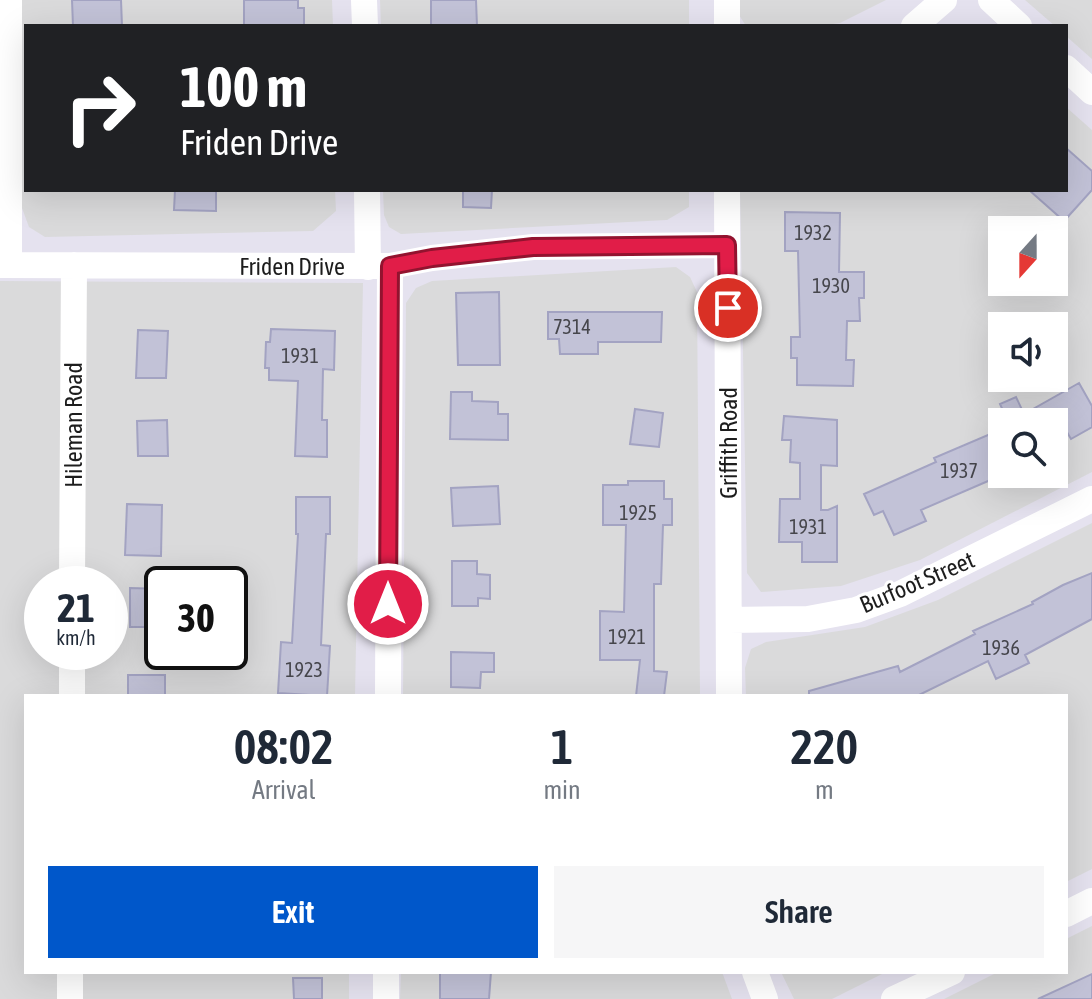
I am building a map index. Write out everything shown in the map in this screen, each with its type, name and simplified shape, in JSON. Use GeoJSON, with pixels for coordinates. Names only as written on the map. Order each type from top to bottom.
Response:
{"type":"FeatureCollection","features":[{"type":"Feature","properties":{"kind":"street"},"geometry":{"type":"LineString","coordinates":[[4,265],[9,0]]}},
{"type":"Feature","properties":{"kind":"street"},"geometry":{"type":"LineString","coordinates":[[364,0],[365,24]]}},
{"type":"Feature","properties":{"kind":"street"},"geometry":{"type":"LineString","coordinates":[[727,0],[727,24]]}},
{"type":"Feature","properties":{"kind":"street"},"geometry":{"type":"LineString","coordinates":[[916,24],[944,0]]}},
{"type":"Feature","properties":{"kind":"street"},"geometry":{"type":"LineString","coordinates":[[991,0],[1017,24]]}},
{"type":"Feature","properties":{"kind":"street"},"geometry":{"type":"LineString","coordinates":[[1068,70],[1092,92]]}},
{"type":"Feature","properties":{"kind":"street"},"geometry":{"type":"LineString","coordinates":[[367,192],[379,266],[388,694]]}},
{"type":"Feature","properties":{"kind":"street","name":"Griffith Road"},"geometry":{"type":"LineString","coordinates":[[727,192],[729,694]]}},
{"type":"Feature","properties":{"kind":"street","name":"Friden Drive"},"geometry":{"type":"LineString","coordinates":[[4,265],[379,266],[533,247],[727,245]]}},
{"type":"Feature","properties":{"kind":"street","name":"Hileman Road"},"geometry":{"type":"LineString","coordinates":[[72,566],[74,265]]}},
{"type":"Feature","properties":{"kind":"street","name":"Burfoot Street"},"geometry":{"type":"LineString","coordinates":[[729,620],[808,619],[856,610],[900,594],[1092,499]]}},
{"type":"Feature","properties":{"kind":"street"},"geometry":{"type":"LineString","coordinates":[[72,670],[72,694]]}},
{"type":"Feature","properties":{"kind":"street"},"geometry":{"type":"LineString","coordinates":[[1068,913],[1092,901]]}},
{"type":"Feature","properties":{"kind":"street"},"geometry":{"type":"LineString","coordinates":[[70,974],[70,999]]}},
{"type":"Feature","properties":{"kind":"street"},"geometry":{"type":"LineString","coordinates":[[386,974],[386,999]]}},
{"type":"Feature","properties":{"kind":"street"},"geometry":{"type":"LineString","coordinates":[[756,974],[765,999]]}},
{"type":"Feature","properties":{"kind":"street"},"geometry":{"type":"LineString","coordinates":[[894,999],[948,974]]}},
{"type":"Feature","properties":{"kind":"shaded area"},"geometry":{"type":"Polygon","coordinates":[[[20,0],[332,0],[333,24],[24,24],[24,192],[335,192],[336,211],[313,231],[45,237],[29,227],[22,208],[20,0]]]}},
{"type":"Feature","properties":{"kind":"shaded area"},"geometry":{"type":"Polygon","coordinates":[[[380,0],[689,0],[689,24],[381,24],[380,0]]]}},
{"type":"Feature","properties":{"kind":"shaded area"},"geometry":{"type":"Polygon","coordinates":[[[739,0],[886,0],[833,24],[745,24],[739,15],[739,0]]]}},
{"type":"Feature","properties":{"kind":"shaded area"},"geometry":{"type":"Polygon","coordinates":[[[1025,0],[1092,0],[1092,59],[1068,38],[1068,24],[1053,24],[1025,0]]]}},
{"type":"Feature","properties":{"kind":"shaded area"},"geometry":{"type":"Polygon","coordinates":[[[1068,109],[1092,130],[1092,472],[1068,484],[1068,408],[988,408],[988,488],[1061,488],[920,560],[841,586],[761,592],[747,573],[740,192],[1068,192],[1068,109]]]}},
{"type":"Feature","properties":{"kind":"shaded area"},"geometry":{"type":"Polygon","coordinates":[[[383,192],[689,192],[689,207],[667,220],[401,234],[389,227],[384,215],[383,192]]]}},
{"type":"Feature","properties":{"kind":"shaded area"},"geometry":{"type":"Polygon","coordinates":[[[676,267],[690,277],[697,292],[700,694],[403,694],[406,303],[416,288],[432,281],[676,267]]]}},
{"type":"Feature","properties":{"kind":"shaded area"},"geometry":{"type":"Polygon","coordinates":[[[0,281],[363,283],[355,694],[24,694],[24,974],[349,974],[349,999],[0,999],[0,281]]]}},
{"type":"Feature","properties":{"kind":"shaded area"},"geometry":{"type":"Polygon","coordinates":[[[1092,523],[1092,869],[1068,881],[1068,694],[746,694],[745,668],[751,649],[766,642],[865,627],[938,600],[1092,523]]]}},
{"type":"Feature","properties":{"kind":"shaded area"},"geometry":{"type":"Polygon","coordinates":[[[1092,926],[1092,999],[944,999],[994,974],[1068,974],[1068,938],[1092,926]]]}},
{"type":"Feature","properties":{"kind":"shaded area"},"geometry":{"type":"Polygon","coordinates":[[[401,974],[723,974],[732,999],[400,999],[401,974]]]}},
{"type":"Feature","properties":{"kind":"shaded area"},"geometry":{"type":"Polygon","coordinates":[[[782,974],[882,974],[832,999],[794,999],[782,974]]]}},
{"type":"Feature","properties":{"kind":"building"},"geometry":{"type":"Polygon","coordinates":[[[72,0],[121,0],[122,24],[73,24],[72,0]]]}},
{"type":"Feature","properties":{"kind":"building"},"geometry":{"type":"Polygon","coordinates":[[[244,0],[298,0],[298,8],[304,8],[304,24],[244,24],[244,0]]]}},
{"type":"Feature","properties":{"kind":"building"},"geometry":{"type":"Polygon","coordinates":[[[431,0],[476,0],[477,24],[431,24],[431,0]]]}},
{"type":"Feature","properties":{"kind":"building"},"geometry":{"type":"Polygon","coordinates":[[[1068,150],[1092,171],[1092,190],[1068,217],[1058,216],[1031,192],[1068,192],[1068,150]]]}},
{"type":"Feature","properties":{"kind":"building"},"geometry":{"type":"Polygon","coordinates":[[[175,192],[216,192],[216,211],[174,210],[175,192]]]}},
{"type":"Feature","properties":{"kind":"building"},"geometry":{"type":"Polygon","coordinates":[[[463,192],[492,192],[491,208],[463,207],[463,192]]]}},
{"type":"Feature","properties":{"kind":"building"},"geometry":{"type":"Polygon","coordinates":[[[785,212],[840,213],[839,272],[864,272],[864,298],[859,298],[860,321],[847,321],[846,360],[854,360],[853,386],[797,385],[797,358],[791,358],[791,337],[800,337],[798,251],[785,251],[785,212]]]}},
{"type":"Feature","properties":{"kind":"building"},"geometry":{"type":"Polygon","coordinates":[[[499,292],[500,365],[458,365],[456,293],[499,292]]]}},
{"type":"Feature","properties":{"kind":"building"},"geometry":{"type":"Polygon","coordinates":[[[548,312],[662,312],[661,342],[598,342],[598,354],[560,354],[559,339],[548,339],[548,312]]]}},
{"type":"Feature","properties":{"kind":"building"},"geometry":{"type":"Polygon","coordinates":[[[271,329],[335,331],[334,370],[323,369],[322,420],[327,420],[327,457],[295,456],[298,381],[269,380],[269,368],[265,368],[266,342],[270,342],[271,329]]]}},
{"type":"Feature","properties":{"kind":"building"},"geometry":{"type":"Polygon","coordinates":[[[138,330],[168,331],[166,378],[136,378],[138,330]]]}},
{"type":"Feature","properties":{"kind":"building"},"geometry":{"type":"Polygon","coordinates":[[[1079,383],[1092,406],[1092,427],[1071,439],[1068,434],[1068,408],[1035,408],[1068,392],[1079,383]]]}},
{"type":"Feature","properties":{"kind":"building"},"geometry":{"type":"Polygon","coordinates":[[[451,392],[472,392],[472,401],[498,402],[498,414],[508,414],[508,440],[450,439],[451,392]]]}},
{"type":"Feature","properties":{"kind":"building"},"geometry":{"type":"Polygon","coordinates":[[[1016,397],[1021,408],[1002,408],[1000,404],[1016,397]]]}},
{"type":"Feature","properties":{"kind":"building"},"geometry":{"type":"Polygon","coordinates":[[[635,409],[663,413],[659,447],[630,444],[635,409]]]}},
{"type":"Feature","properties":{"kind":"building"},"geometry":{"type":"Polygon","coordinates":[[[784,416],[837,420],[837,466],[821,465],[821,510],[837,506],[837,562],[802,562],[802,542],[779,542],[780,499],[800,499],[800,463],[790,462],[791,440],[782,440],[784,416]]]}},
{"type":"Feature","properties":{"kind":"building"},"geometry":{"type":"Polygon","coordinates":[[[167,420],[168,456],[138,456],[137,421],[167,420]]]}},
{"type":"Feature","properties":{"kind":"building"},"geometry":{"type":"Polygon","coordinates":[[[988,435],[988,481],[921,510],[926,521],[894,535],[883,511],[874,515],[864,494],[936,462],[934,458],[988,435]]]}},
{"type":"Feature","properties":{"kind":"building"},"geometry":{"type":"Polygon","coordinates":[[[628,481],[664,481],[664,499],[672,499],[672,525],[663,525],[661,584],[654,584],[654,671],[667,672],[664,694],[636,694],[640,660],[600,660],[600,611],[624,612],[626,525],[603,525],[603,485],[628,485],[628,481]]]}},
{"type":"Feature","properties":{"kind":"building"},"geometry":{"type":"Polygon","coordinates":[[[498,486],[500,524],[453,526],[451,488],[498,486]]]}},
{"type":"Feature","properties":{"kind":"building"},"geometry":{"type":"Polygon","coordinates":[[[296,497],[330,497],[321,645],[330,646],[327,694],[278,693],[281,642],[292,643],[296,497]]]}},
{"type":"Feature","properties":{"kind":"building"},"geometry":{"type":"Polygon","coordinates":[[[127,504],[162,505],[161,556],[125,555],[127,504]]]}},
{"type":"Feature","properties":{"kind":"building"},"geometry":{"type":"Polygon","coordinates":[[[452,561],[477,561],[477,574],[490,575],[490,599],[478,598],[478,606],[452,606],[452,561]]]}},
{"type":"Feature","properties":{"kind":"building"},"geometry":{"type":"Polygon","coordinates":[[[1092,573],[1092,619],[1025,655],[1029,663],[996,679],[988,661],[921,694],[809,694],[809,691],[898,666],[900,672],[975,634],[973,631],[1033,604],[1063,585],[1092,573]]]}},
{"type":"Feature","properties":{"kind":"building"},"geometry":{"type":"Polygon","coordinates":[[[130,588],[144,588],[144,627],[130,627],[130,588]]]}},
{"type":"Feature","properties":{"kind":"building"},"geometry":{"type":"Polygon","coordinates":[[[451,652],[494,653],[494,672],[481,672],[480,688],[451,687],[451,652]]]}},
{"type":"Feature","properties":{"kind":"building"},"geometry":{"type":"Polygon","coordinates":[[[128,675],[165,675],[165,694],[128,694],[128,675]]]}},
{"type":"Feature","properties":{"kind":"building"},"geometry":{"type":"Polygon","coordinates":[[[440,974],[491,974],[489,999],[440,999],[440,974]]]}},
{"type":"Feature","properties":{"kind":"building"},"geometry":{"type":"Polygon","coordinates":[[[1092,974],[1092,999],[1038,999],[1092,974]]]}},
{"type":"Feature","properties":{"kind":"building"},"geometry":{"type":"Polygon","coordinates":[[[293,978],[322,978],[322,999],[294,999],[293,978]]]}},
{"type":"Feature","properties":{"kind":"route"},"geometry":{"type":"LineString","coordinates":[[388,604],[390,266],[533,247],[727,245],[728,308]]}}]}
